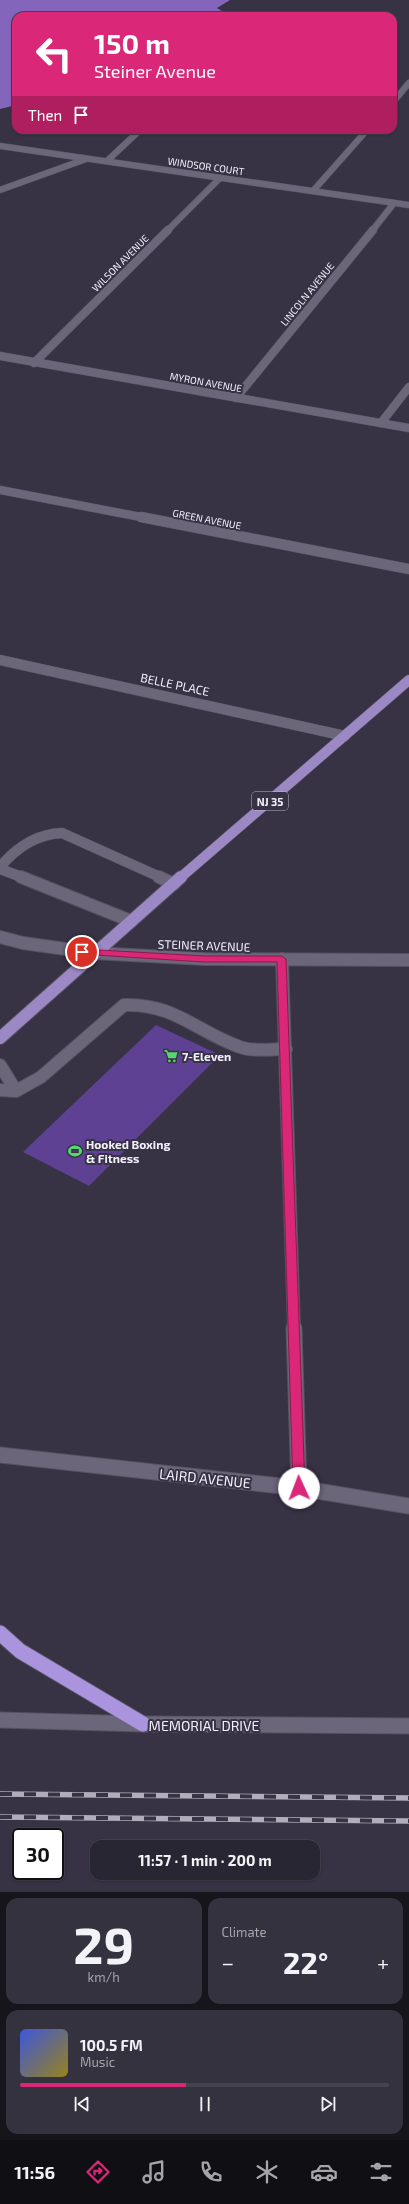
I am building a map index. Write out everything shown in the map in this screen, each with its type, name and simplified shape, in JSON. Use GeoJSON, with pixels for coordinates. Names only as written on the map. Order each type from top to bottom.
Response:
{"type":"FeatureCollection","features":[{"type":"Feature","properties":{"kind":"highway"},"geometry":{"type":"LineString","coordinates":[[0,1632],[20,1651],[143,1724]]}},
{"type":"Feature","properties":{"kind":"main road","name":"NJ 35"},"geometry":{"type":"LineString","coordinates":[[0,1038],[131,921],[409,680]]}},
{"type":"Feature","properties":{"kind":"street"},"geometry":{"type":"LineString","coordinates":[[397,97],[409,83]]}},
{"type":"Feature","properties":{"kind":"street"},"geometry":{"type":"LineString","coordinates":[[106,161],[136,134]]}},
{"type":"Feature","properties":{"kind":"street"},"geometry":{"type":"LineString","coordinates":[[313,191],[363,134]]}},
{"type":"Feature","properties":{"kind":"street","name":"WINDSOR COURT"},"geometry":{"type":"LineString","coordinates":[[0,146],[409,205]]}},
{"type":"Feature","properties":{"kind":"street"},"geometry":{"type":"LineString","coordinates":[[0,190],[86,158]]}},
{"type":"Feature","properties":{"kind":"street","name":"WILSON AVENUE"},"geometry":{"type":"LineString","coordinates":[[34,363],[220,178]]}},
{"type":"Feature","properties":{"kind":"street","name":"LINCOLN AVENUE"},"geometry":{"type":"LineString","coordinates":[[236,398],[394,203]]}},
{"type":"Feature","properties":{"kind":"street","name":"MYRON AVENUE"},"geometry":{"type":"LineString","coordinates":[[0,356],[409,428]]}},
{"type":"Feature","properties":{"kind":"street"},"geometry":{"type":"LineString","coordinates":[[381,423],[409,387]]}},
{"type":"Feature","properties":{"kind":"street"},"geometry":{"type":"LineString","coordinates":[[400,399],[409,401]]}},
{"type":"Feature","properties":{"kind":"street","name":"GREEN AVENUE"},"geometry":{"type":"LineString","coordinates":[[0,490],[409,568]]}},
{"type":"Feature","properties":{"kind":"street","name":"BELLE PLACE"},"geometry":{"type":"LineString","coordinates":[[0,660],[345,736]]}},
{"type":"Feature","properties":{"kind":"street"},"geometry":{"type":"LineString","coordinates":[[131,921],[0,868],[7,858],[37,837],[52,833],[62,833],[174,884]]}},
{"type":"Feature","properties":{"kind":"street","name":"STEINER AVENUE"},"geometry":{"type":"LineString","coordinates":[[0,937],[23,944],[94,954],[204,959],[409,960]]}},
{"type":"Feature","properties":{"kind":"street"},"geometry":{"type":"LineString","coordinates":[[282,959],[299,1488]]}},
{"type":"Feature","properties":{"kind":"street"},"geometry":{"type":"LineString","coordinates":[[0,1090],[16,1091],[41,1077],[124,1005],[138,1003],[161,1007],[241,1048],[286,1049]]}},
{"type":"Feature","properties":{"kind":"street"},"geometry":{"type":"LineString","coordinates":[[0,1065],[9,1077],[16,1091]]}},
{"type":"Feature","properties":{"kind":"street","name":"LAIRD AVENUE"},"geometry":{"type":"LineString","coordinates":[[0,1455],[299,1488],[409,1506]]}},
{"type":"Feature","properties":{"kind":"street","name":"MEMORIAL DRIVE"},"geometry":{"type":"LineString","coordinates":[[0,1720],[143,1724],[409,1726]]}},
{"type":"Feature","properties":{"kind":"shaded area"},"geometry":{"type":"Polygon","coordinates":[[[0,0],[230,0],[217,8],[223,12],[12,12],[12,106],[0,109],[0,0]]]}},
{"type":"Feature","properties":{"kind":"building"},"geometry":{"type":"Polygon","coordinates":[[[156,1025],[220,1055],[89,1186],[23,1152],[156,1025]]]}},
{"type":"Feature","properties":{"kind":"railway"},"geometry":{"type":"LineString","coordinates":[[0,1794],[409,1798]]}},
{"type":"Feature","properties":{"kind":"railway"},"geometry":{"type":"LineString","coordinates":[[0,1817],[409,1821]]}},
{"type":"Feature","properties":{"kind":"place","name":"7-Eleven"},"geometry":{"type":"Point","coordinates":[171,1056]}},
{"type":"Feature","properties":{"kind":"place","name":"Hooked Boxing & Fitness"},"geometry":{"type":"Point","coordinates":[75,1151]}},
{"type":"Feature","properties":{"kind":"route"},"geometry":{"type":"LineString","coordinates":[[82,952],[94,954],[204,959],[282,959],[299,1488]]}}]}
